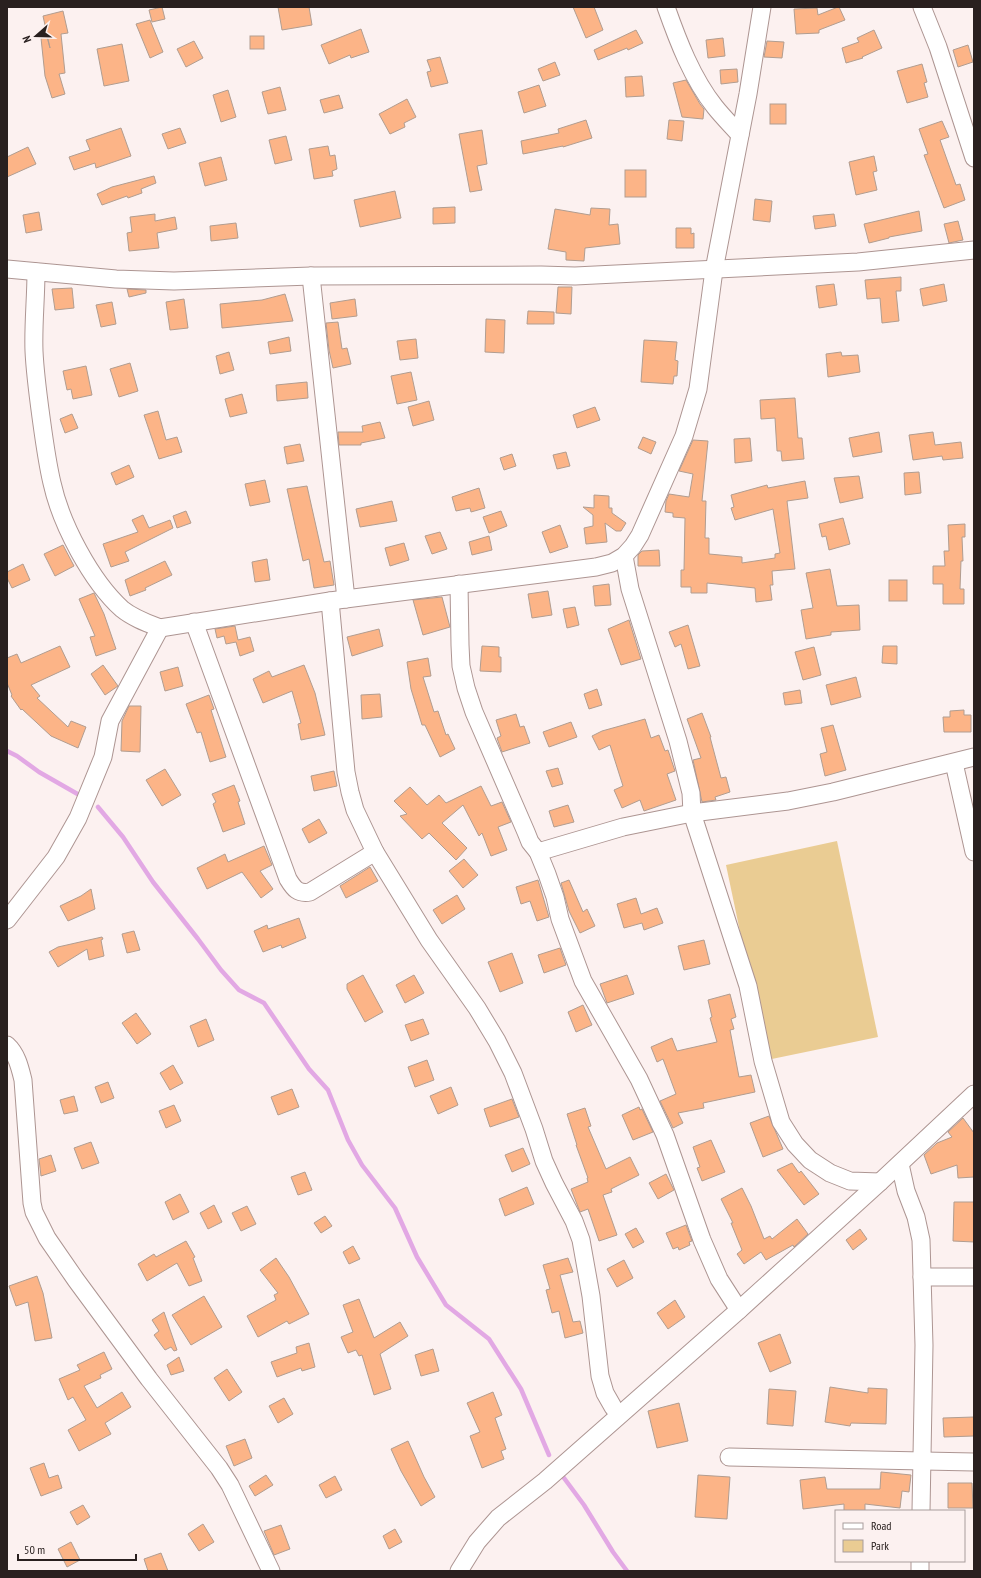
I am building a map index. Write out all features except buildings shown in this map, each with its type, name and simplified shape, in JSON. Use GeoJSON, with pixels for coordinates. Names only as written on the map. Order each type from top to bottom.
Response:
{"type":"FeatureCollection","features":[{"type":"Feature","properties":{"kind":"street"},"geometry":{"type":"LineString","coordinates":[[666,7],[678,41],[695,76],[714,106],[740,135]]}},
{"type":"Feature","properties":{"kind":"street"},"geometry":{"type":"LineString","coordinates":[[36,272],[34,351],[37,386],[52,485],[74,541],[90,570],[105,591],[123,610],[141,622],[160,628],[338,600],[596,567],[612,563],[624,556],[640,536],[684,436],[698,389],[714,270],[740,135],[762,7]]}},
{"type":"Feature","properties":{"kind":"street"},"geometry":{"type":"LineString","coordinates":[[922,7],[938,47],[974,158]]}},
{"type":"Feature","properties":{"kind":"street"},"geometry":{"type":"LineString","coordinates":[[7,269],[116,279],[174,281],[311,276],[575,276],[858,262],[974,250]]}},
{"type":"Feature","properties":{"kind":"street"},"geometry":{"type":"LineString","coordinates":[[311,276],[338,600],[346,772],[350,792],[355,810],[375,852],[429,940],[477,1008],[497,1041],[513,1073],[534,1129],[544,1161],[554,1184],[574,1221],[581,1240],[591,1296],[600,1376],[605,1393],[613,1407],[620,1414]]}},
{"type":"Feature","properties":{"kind":"street"},"geometry":{"type":"LineString","coordinates":[[624,556],[630,590],[678,741],[691,793],[692,814],[748,986],[762,1061],[781,1122],[795,1144],[810,1160],[830,1173],[850,1181],[880,1182]]}},
{"type":"Feature","properties":{"kind":"street"},"geometry":{"type":"LineString","coordinates":[[459,584],[461,666],[474,712],[526,832],[538,852],[555,897],[560,919],[583,981],[639,1079],[665,1135],[702,1240],[719,1279],[739,1310]]}},
{"type":"Feature","properties":{"kind":"street"},"geometry":{"type":"LineString","coordinates":[[194,622],[288,879],[294,889],[301,893],[310,892],[375,852]]}},
{"type":"Feature","properties":{"kind":"street"},"geometry":{"type":"LineString","coordinates":[[7,920],[56,857],[78,818],[103,757],[110,721],[160,628]]}},
{"type":"Feature","properties":{"kind":"street"},"geometry":{"type":"LineString","coordinates":[[538,852],[623,826],[692,814],[796,800],[974,757]]}},
{"type":"Feature","properties":{"kind":"street"},"geometry":{"type":"LineString","coordinates":[[954,763],[974,852]]}},
{"type":"Feature","properties":{"kind":"street"},"geometry":{"type":"LineString","coordinates":[[7,1045],[17,1061],[23,1080],[32,1203],[38,1221],[47,1238],[76,1280],[149,1379],[219,1468],[230,1485],[271,1571]]}},
{"type":"Feature","properties":{"kind":"street"},"geometry":{"type":"LineString","coordinates":[[459,1571],[477,1542],[498,1518],[545,1481],[739,1310],[900,1164],[974,1094]]}},
{"type":"Feature","properties":{"kind":"street"},"geometry":{"type":"LineString","coordinates":[[900,1164],[906,1191],[916,1217],[921,1240],[924,1346],[921,1510]]}},
{"type":"Feature","properties":{"kind":"street"},"geometry":{"type":"LineString","coordinates":[[922,1277],[974,1277]]}},
{"type":"Feature","properties":{"kind":"street"},"geometry":{"type":"LineString","coordinates":[[729,1457],[974,1462]]}},
{"type":"Feature","properties":{"kind":"green space"},"geometry":{"type":"Polygon","coordinates":[[[837,841],[878,1037],[767,1060],[726,865],[837,841]]]}},
{"type":"Feature","properties":{"kind":"waterway"},"geometry":{"type":"LineString","coordinates":[[7,751],[17,756],[39,772],[81,796]]}},
{"type":"Feature","properties":{"kind":"waterway"},"geometry":{"type":"LineString","coordinates":[[98,807],[123,837],[153,882],[221,970],[239,990],[264,1003],[309,1069],[328,1090],[348,1140],[362,1165],[395,1208],[417,1257],[446,1305],[489,1339],[521,1389],[549,1455]]}},
{"type":"Feature","properties":{"kind":"waterway"},"geometry":{"type":"LineString","coordinates":[[564,1478],[584,1505],[613,1552],[627,1571]]}}]}
